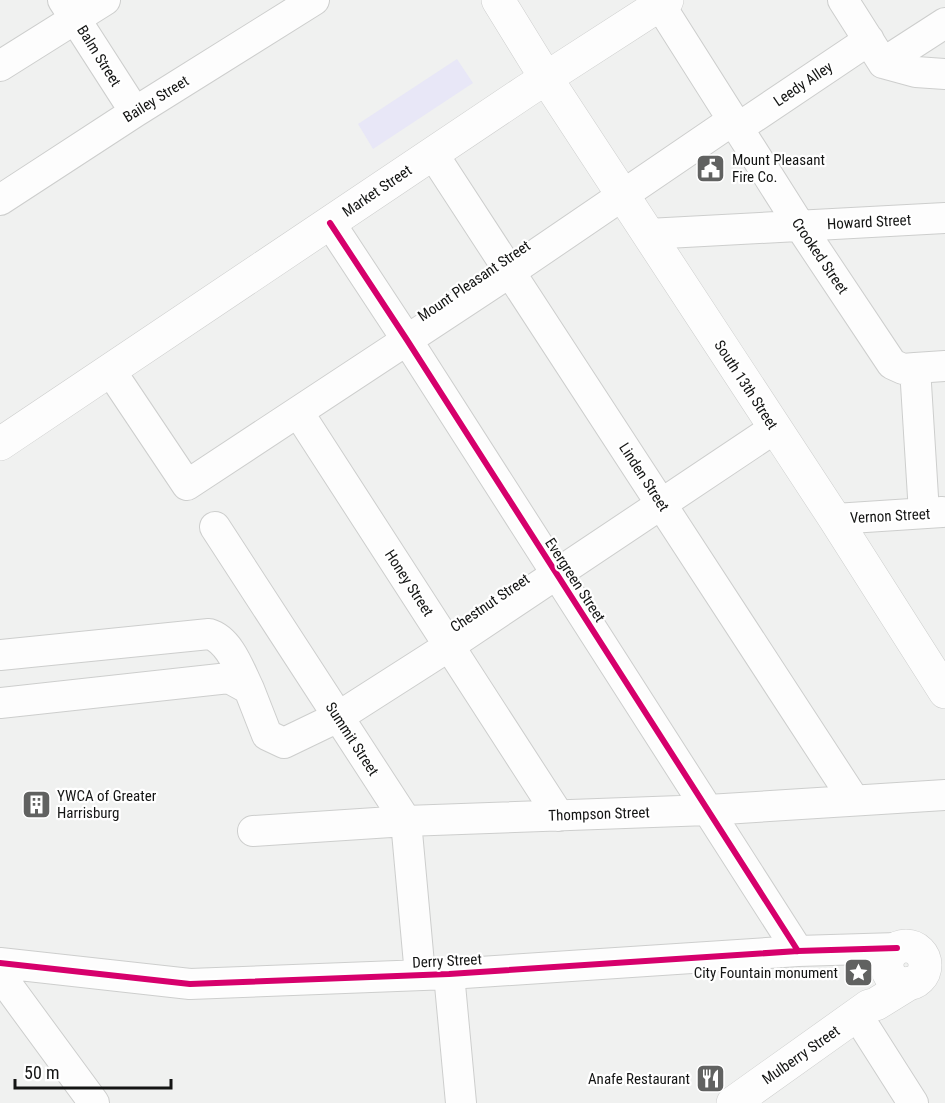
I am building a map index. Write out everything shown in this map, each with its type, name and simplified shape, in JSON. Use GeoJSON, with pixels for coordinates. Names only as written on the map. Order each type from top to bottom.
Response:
{"type":"FeatureCollection","features":[{"type":"Feature","properties":{"kind":"main road","name":"South 13th Street"},"geometry":{"type":"LineString","coordinates":[[498,0],[546,78],[835,519],[945,692]]}},
{"type":"Feature","properties":{"kind":"main road","name":"Market Street"},"geometry":{"type":"LineString","coordinates":[[0,444],[663,2]]}},
{"type":"Feature","properties":{"kind":"main road","name":"Mulberry Street"},"geometry":{"type":"LineString","coordinates":[[730,1103],[863,1011],[872,998],[918,962]]}},
{"type":"Feature","properties":{"kind":"street"},"geometry":{"type":"LineString","coordinates":[[0,66],[69,9],[105,0]]}},
{"type":"Feature","properties":{"kind":"street","name":"Bailey Street"},"geometry":{"type":"LineString","coordinates":[[0,200],[135,112],[280,9],[314,0]]}},
{"type":"Feature","properties":{"kind":"street"},"geometry":{"type":"LineString","coordinates":[[843,0],[876,51],[916,72],[945,74]]}},
{"type":"Feature","properties":{"kind":"street","name":"Crooked Street"},"geometry":{"type":"LineString","coordinates":[[663,2],[735,124],[892,364],[903,369],[915,368]]}},
{"type":"Feature","properties":{"kind":"street","name":"Balm Street"},"geometry":{"type":"LineString","coordinates":[[69,9],[135,112]]}},
{"type":"Feature","properties":{"kind":"street","name":"Leedy Alley"},"geometry":{"type":"LineString","coordinates":[[622,195],[735,124],[876,51],[945,23]]}},
{"type":"Feature","properties":{"kind":"street","name":"Linden Street"},"geometry":{"type":"LineString","coordinates":[[433,154],[854,800]]}},
{"type":"Feature","properties":{"kind":"street","name":"Mount Pleasant Street"},"geometry":{"type":"LineString","coordinates":[[110,370],[187,485],[510,272],[622,195]]}},
{"type":"Feature","properties":{"kind":"street","name":"Howard Street"},"geometry":{"type":"LineString","coordinates":[[648,234],[945,218]]}},
{"type":"Feature","properties":{"kind":"street","name":"Evergreen Street"},"geometry":{"type":"LineString","coordinates":[[330,223],[408,340],[798,951]]}},
{"type":"Feature","properties":{"kind":"street"},"geometry":{"type":"LineString","coordinates":[[935,513],[915,368],[945,366]]}},
{"type":"Feature","properties":{"kind":"street","name":"Honey Street"},"geometry":{"type":"LineString","coordinates":[[297,412],[559,816]]}},
{"type":"Feature","properties":{"kind":"street","name":"Chestnut Street"},"geometry":{"type":"LineString","coordinates":[[249,689],[267,735],[284,743],[338,717],[449,646],[775,428]]}},
{"type":"Feature","properties":{"kind":"street","name":"Vernon Street"},"geometry":{"type":"LineString","coordinates":[[835,519],[935,513]]}},
{"type":"Feature","properties":{"kind":"street","name":"Summit Street"},"geometry":{"type":"LineString","coordinates":[[215,527],[406,821],[420,975]]}},
{"type":"Feature","properties":{"kind":"street"},"geometry":{"type":"LineString","coordinates":[[0,655],[209,634],[218,637],[228,650],[249,689]]}},
{"type":"Feature","properties":{"kind":"street"},"geometry":{"type":"LineString","coordinates":[[0,703],[229,678],[249,689]]}},
{"type":"Feature","properties":{"kind":"street","name":"Thompson Street"},"geometry":{"type":"LineString","coordinates":[[253,831],[406,821],[708,810],[945,795]]}},
{"type":"Feature","properties":{"kind":"street","name":"Derry Street"},"geometry":{"type":"LineString","coordinates":[[0,963],[190,984],[449,974],[798,951],[918,962]]}},
{"type":"Feature","properties":{"kind":"street"},"geometry":{"type":"LineString","coordinates":[[449,974],[461,1103]]}},
{"type":"Feature","properties":{"kind":"street"},"geometry":{"type":"LineString","coordinates":[[0,975],[94,1103]]}},
{"type":"Feature","properties":{"kind":"street"},"geometry":{"type":"LineString","coordinates":[[863,1011],[913,1103]]}},
{"type":"Feature","properties":{"kind":"shaded area"},"geometry":{"type":"Polygon","coordinates":[[[457,59],[473,83],[373,149],[358,124],[457,59]]]}},
{"type":"Feature","properties":{"kind":"cycle path"},"geometry":{"type":"LineString","coordinates":[[330,223],[798,951]]}},
{"type":"Feature","properties":{"kind":"cycle path"},"geometry":{"type":"LineString","coordinates":[[0,963],[190,984],[449,974],[798,951],[897,948]]}},
{"type":"Feature","properties":{"kind":"place","name":"Mount Pleasant Fire Co."},"geometry":{"type":"Point","coordinates":[711,169]}},
{"type":"Feature","properties":{"kind":"place","name":"YWCA of Greater Harrisburg"},"geometry":{"type":"Point","coordinates":[36,805]}},
{"type":"Feature","properties":{"kind":"place","name":"City Fountain monument"},"geometry":{"type":"Point","coordinates":[859,973]}},
{"type":"Feature","properties":{"kind":"place","name":"Anafe Restaurant"},"geometry":{"type":"Point","coordinates":[711,1079]}}]}
